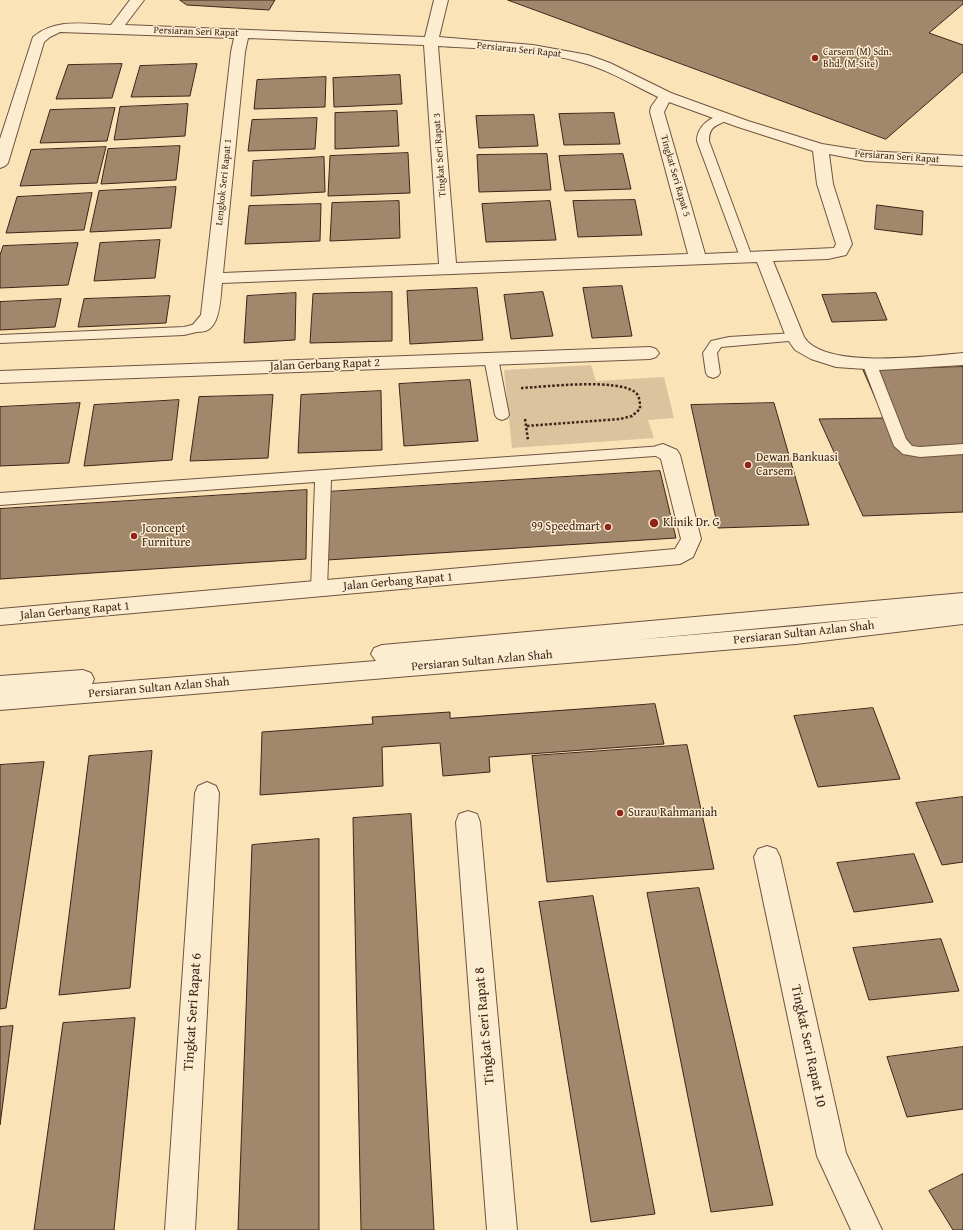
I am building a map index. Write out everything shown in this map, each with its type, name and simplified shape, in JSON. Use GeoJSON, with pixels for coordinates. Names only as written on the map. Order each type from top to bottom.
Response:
{"type":"FeatureCollection","features":[{"type":"Feature","properties":{"kind":"street"},"geometry":{"type":"LineString","coordinates":[[115,29],[137,0]]}},
{"type":"Feature","properties":{"kind":"street","name":"Tingkat Seri Rapat 3"},"geometry":{"type":"LineString","coordinates":[[441,0],[431,41],[448,269]]}},
{"type":"Feature","properties":{"kind":"street","name":"Persiaran Seri Rapat"},"geometry":{"type":"LineString","coordinates":[[0,163],[38,40],[45,34],[58,28],[431,41],[533,49],[583,58],[605,66],[666,96],[724,117],[820,148],[866,156],[963,161]]}},
{"type":"Feature","properties":{"kind":"street","name":"Lengkok Seri Rapat 1"},"geometry":{"type":"LineString","coordinates":[[200,327],[210,315],[238,52],[242,34]]}},
{"type":"Feature","properties":{"kind":"street","name":"Tingkat Seri Rapat 5"},"geometry":{"type":"LineString","coordinates":[[666,96],[658,107],[657,112],[698,259]]}},
{"type":"Feature","properties":{"kind":"street"},"geometry":{"type":"LineString","coordinates":[[214,278],[828,254],[840,251],[844,244],[824,184],[820,148]]}},
{"type":"Feature","properties":{"kind":"street"},"geometry":{"type":"LineString","coordinates":[[754,256],[795,337],[802,347],[819,356],[844,362],[870,365],[963,359]]}},
{"type":"Feature","properties":{"kind":"street","name":"Jalan Gerbang Rapat 2"},"geometry":{"type":"LineString","coordinates":[[0,377],[650,352]]}},
{"type":"Feature","properties":{"kind":"street","name":"Jalan Gerbang Rapat 1"},"geometry":{"type":"LineString","coordinates":[[0,617],[680,556],[686,552],[691,539],[670,455],[663,450]]}},
{"type":"Feature","properties":{"kind":"street","name":"Persiaran Sultan Azlan Shah"},"geometry":{"type":"LineString","coordinates":[[0,686],[252,666],[963,601]]}},
{"type":"Feature","properties":{"kind":"street","name":"Persiaran Sultan Azlan Shah"},"geometry":{"type":"LineString","coordinates":[[0,701],[788,635],[963,616]]}},
{"type":"Feature","properties":{"kind":"street","name":"Tingkat Seri Rapat 6"},"geometry":{"type":"LineString","coordinates":[[180,1230],[207,793]]}},
{"type":"Feature","properties":{"kind":"street","name":"Tingkat Seri Rapat 8"},"geometry":{"type":"LineString","coordinates":[[468,822],[502,1230]]}},
{"type":"Feature","properties":{"kind":"street","name":"Tingkat Seri Rapat 10"},"geometry":{"type":"LineString","coordinates":[[767,857],[832,1156],[867,1230]]}},
{"type":"Feature","properties":{"kind":"lane"},"geometry":{"type":"LineString","coordinates":[[724,117],[712,122],[703,133],[703,141],[754,256]]}},
{"type":"Feature","properties":{"kind":"lane"},"geometry":{"type":"LineString","coordinates":[[0,339],[184,331],[200,327]]}},
{"type":"Feature","properties":{"kind":"lane"},"geometry":{"type":"LineString","coordinates":[[713,373],[710,353],[716,344],[729,341],[795,337]]}},
{"type":"Feature","properties":{"kind":"lane"},"geometry":{"type":"LineString","coordinates":[[491,358],[502,415]]}},
{"type":"Feature","properties":{"kind":"lane"},"geometry":{"type":"LineString","coordinates":[[870,365],[899,442],[908,450],[920,452],[963,449]]}},
{"type":"Feature","properties":{"kind":"lane"},"geometry":{"type":"LineString","coordinates":[[0,498],[663,450]]}},
{"type":"Feature","properties":{"kind":"lane"},"geometry":{"type":"LineString","coordinates":[[319,589],[323,475]]}},
{"type":"Feature","properties":{"kind":"path"},"geometry":{"type":"LineString","coordinates":[[521,388],[591,386],[622,387],[634,392],[640,399],[640,409],[632,416],[620,419],[526,426]]}},
{"type":"Feature","properties":{"kind":"shaded area"},"geometry":{"type":"Polygon","coordinates":[[[591,365],[596,381],[664,377],[674,418],[648,420],[654,438],[512,448],[504,370],[591,365]]]}},
{"type":"Feature","properties":{"kind":"building"},"geometry":{"type":"Polygon","coordinates":[[[180,0],[275,0],[269,10],[187,5],[180,0]]]}},
{"type":"Feature","properties":{"kind":"building","name":"Carsem (M) Sdn. Bhd. (M-Site)"},"geometry":{"type":"Polygon","coordinates":[[[508,0],[963,0],[963,4],[929,33],[963,45],[963,72],[886,139],[508,0]]]}},
{"type":"Feature","properties":{"kind":"building"},"geometry":{"type":"Polygon","coordinates":[[[122,64],[112,98],[56,99],[68,65],[122,64]]]}},
{"type":"Feature","properties":{"kind":"building"},"geometry":{"type":"Polygon","coordinates":[[[197,64],[190,96],[131,97],[140,66],[197,64]]]}},
{"type":"Feature","properties":{"kind":"building"},"geometry":{"type":"Polygon","coordinates":[[[400,75],[402,104],[334,107],[333,78],[400,75]]]}},
{"type":"Feature","properties":{"kind":"building"},"geometry":{"type":"Polygon","coordinates":[[[326,77],[325,107],[254,109],[257,80],[326,77]]]}},
{"type":"Feature","properties":{"kind":"building"},"geometry":{"type":"Polygon","coordinates":[[[188,104],[185,136],[114,140],[120,107],[188,104]]]}},
{"type":"Feature","properties":{"kind":"building"},"geometry":{"type":"Polygon","coordinates":[[[115,108],[107,141],[40,143],[50,110],[115,108]]]}},
{"type":"Feature","properties":{"kind":"building"},"geometry":{"type":"Polygon","coordinates":[[[397,111],[399,146],[335,149],[335,113],[397,111]]]}},
{"type":"Feature","properties":{"kind":"building"},"geometry":{"type":"Polygon","coordinates":[[[614,113],[620,144],[564,145],[559,114],[614,113]]]}},
{"type":"Feature","properties":{"kind":"building"},"geometry":{"type":"Polygon","coordinates":[[[534,115],[538,146],[479,148],[476,116],[534,115]]]}},
{"type":"Feature","properties":{"kind":"building"},"geometry":{"type":"Polygon","coordinates":[[[317,118],[315,149],[248,151],[252,120],[317,118]]]}},
{"type":"Feature","properties":{"kind":"building"},"geometry":{"type":"Polygon","coordinates":[[[180,146],[176,180],[101,184],[108,149],[180,146]]]}},
{"type":"Feature","properties":{"kind":"building"},"geometry":{"type":"Polygon","coordinates":[[[106,147],[97,183],[20,186],[31,150],[106,147]]]}},
{"type":"Feature","properties":{"kind":"building"},"geometry":{"type":"Polygon","coordinates":[[[408,153],[410,193],[328,196],[330,156],[408,153]]]}},
{"type":"Feature","properties":{"kind":"building"},"geometry":{"type":"Polygon","coordinates":[[[547,154],[551,190],[479,192],[477,155],[547,154]]]}},
{"type":"Feature","properties":{"kind":"building"},"geometry":{"type":"Polygon","coordinates":[[[623,154],[631,189],[565,191],[559,156],[623,154]]]}},
{"type":"Feature","properties":{"kind":"building"},"geometry":{"type":"Polygon","coordinates":[[[324,157],[325,192],[251,196],[253,161],[324,157]]]}},
{"type":"Feature","properties":{"kind":"building"},"geometry":{"type":"Polygon","coordinates":[[[176,187],[171,228],[90,232],[99,191],[176,187]]]}},
{"type":"Feature","properties":{"kind":"building"},"geometry":{"type":"Polygon","coordinates":[[[92,193],[84,230],[6,233],[17,197],[92,193]]]}},
{"type":"Feature","properties":{"kind":"building"},"geometry":{"type":"Polygon","coordinates":[[[635,200],[642,235],[578,237],[573,201],[635,200]]]}},
{"type":"Feature","properties":{"kind":"building"},"geometry":{"type":"Polygon","coordinates":[[[399,201],[400,238],[330,241],[332,203],[399,201]]]}},
{"type":"Feature","properties":{"kind":"building"},"geometry":{"type":"Polygon","coordinates":[[[550,201],[556,240],[486,242],[482,204],[550,201]]]}},
{"type":"Feature","properties":{"kind":"building"},"geometry":{"type":"Polygon","coordinates":[[[321,204],[320,241],[245,244],[249,206],[321,204]]]}},
{"type":"Feature","properties":{"kind":"building"},"geometry":{"type":"Polygon","coordinates":[[[877,205],[923,211],[922,235],[875,229],[877,205]]]}},
{"type":"Feature","properties":{"kind":"building"},"geometry":{"type":"Polygon","coordinates":[[[160,240],[155,278],[94,281],[100,243],[160,240]]]}},
{"type":"Feature","properties":{"kind":"building"},"geometry":{"type":"Polygon","coordinates":[[[78,243],[68,285],[0,288],[0,255],[3,246],[78,243]]]}},
{"type":"Feature","properties":{"kind":"building"},"geometry":{"type":"Polygon","coordinates":[[[622,286],[632,336],[592,338],[583,288],[622,286]]]}},
{"type":"Feature","properties":{"kind":"building"},"geometry":{"type":"Polygon","coordinates":[[[477,288],[483,340],[410,344],[407,291],[477,288]]]}},
{"type":"Feature","properties":{"kind":"building"},"geometry":{"type":"Polygon","coordinates":[[[392,292],[392,341],[310,343],[313,294],[392,292]]]}},
{"type":"Feature","properties":{"kind":"building"},"geometry":{"type":"Polygon","coordinates":[[[543,292],[553,336],[511,339],[504,295],[543,292]]]}},
{"type":"Feature","properties":{"kind":"building"},"geometry":{"type":"Polygon","coordinates":[[[296,293],[295,340],[244,343],[247,296],[296,293]]]}},
{"type":"Feature","properties":{"kind":"building"},"geometry":{"type":"Polygon","coordinates":[[[876,293],[887,320],[832,322],[822,295],[876,293]]]}},
{"type":"Feature","properties":{"kind":"building"},"geometry":{"type":"Polygon","coordinates":[[[170,296],[166,323],[78,327],[84,299],[170,296]]]}},
{"type":"Feature","properties":{"kind":"building"},"geometry":{"type":"Polygon","coordinates":[[[61,299],[55,327],[0,330],[0,302],[61,299]]]}},
{"type":"Feature","properties":{"kind":"building"},"geometry":{"type":"Polygon","coordinates":[[[963,367],[963,512],[863,516],[819,419],[884,418],[863,370],[963,367]]]}},
{"type":"Feature","properties":{"kind":"building"},"geometry":{"type":"Polygon","coordinates":[[[470,380],[478,441],[404,446],[399,384],[470,380]]]}},
{"type":"Feature","properties":{"kind":"building"},"geometry":{"type":"Polygon","coordinates":[[[381,391],[382,450],[298,453],[301,395],[381,391]]]}},
{"type":"Feature","properties":{"kind":"building"},"geometry":{"type":"Polygon","coordinates":[[[273,395],[268,458],[190,461],[199,397],[273,395]]]}},
{"type":"Feature","properties":{"kind":"building"},"geometry":{"type":"Polygon","coordinates":[[[179,400],[172,460],[84,466],[94,405],[179,400]]]}},
{"type":"Feature","properties":{"kind":"building"},"geometry":{"type":"Polygon","coordinates":[[[80,403],[69,463],[0,466],[0,407],[80,403]]]}},
{"type":"Feature","properties":{"kind":"building","name":"Dewan Bankuasi Carsem"},"geometry":{"type":"Polygon","coordinates":[[[774,403],[809,525],[718,528],[691,405],[774,403]]]}},
{"type":"Feature","properties":{"kind":"building"},"geometry":{"type":"Polygon","coordinates":[[[660,471],[676,538],[327,560],[326,492],[660,471]]]}},
{"type":"Feature","properties":{"kind":"building"},"geometry":{"type":"Polygon","coordinates":[[[307,490],[306,559],[0,579],[0,509],[307,490]]]}},
{"type":"Feature","properties":{"kind":"building"},"geometry":{"type":"Polygon","coordinates":[[[655,704],[664,744],[489,757],[490,772],[443,776],[440,743],[382,747],[383,786],[260,795],[262,732],[373,724],[372,717],[450,712],[450,718],[655,704]]]}},
{"type":"Feature","properties":{"kind":"building"},"geometry":{"type":"Polygon","coordinates":[[[873,708],[900,779],[818,787],[794,716],[873,708]]]}},
{"type":"Feature","properties":{"kind":"building","name":"Surau Rahmaniah"},"geometry":{"type":"Polygon","coordinates":[[[687,745],[714,869],[547,882],[532,756],[687,745]]]}},
{"type":"Feature","properties":{"kind":"building"},"geometry":{"type":"Polygon","coordinates":[[[152,751],[130,988],[59,995],[89,756],[152,751]]]}},
{"type":"Feature","properties":{"kind":"building"},"geometry":{"type":"Polygon","coordinates":[[[44,762],[6,1008],[0,1009],[0,765],[44,762]]]}},
{"type":"Feature","properties":{"kind":"building"},"geometry":{"type":"Polygon","coordinates":[[[963,797],[963,862],[942,865],[916,803],[963,797]]]}},
{"type":"Feature","properties":{"kind":"building"},"geometry":{"type":"Polygon","coordinates":[[[411,814],[434,1230],[361,1230],[353,818],[411,814]]]}},
{"type":"Feature","properties":{"kind":"building"},"geometry":{"type":"Polygon","coordinates":[[[319,839],[319,1230],[238,1230],[252,845],[319,839]]]}},
{"type":"Feature","properties":{"kind":"building"},"geometry":{"type":"Polygon","coordinates":[[[914,854],[933,902],[854,912],[837,863],[914,854]]]}},
{"type":"Feature","properties":{"kind":"building"},"geometry":{"type":"Polygon","coordinates":[[[699,888],[773,1205],[711,1212],[647,893],[699,888]]]}},
{"type":"Feature","properties":{"kind":"building"},"geometry":{"type":"Polygon","coordinates":[[[593,896],[655,1214],[591,1222],[539,902],[593,896]]]}},
{"type":"Feature","properties":{"kind":"building"},"geometry":{"type":"Polygon","coordinates":[[[941,939],[959,991],[869,1000],[853,948],[941,939]]]}},
{"type":"Feature","properties":{"kind":"building"},"geometry":{"type":"Polygon","coordinates":[[[135,1018],[114,1230],[34,1230],[63,1023],[135,1018]]]}},
{"type":"Feature","properties":{"kind":"building"},"geometry":{"type":"Polygon","coordinates":[[[13,1026],[0,1125],[0,1027],[13,1026]]]}},
{"type":"Feature","properties":{"kind":"building"},"geometry":{"type":"Polygon","coordinates":[[[963,1047],[963,1109],[907,1117],[887,1057],[963,1047]]]}},
{"type":"Feature","properties":{"kind":"building"},"geometry":{"type":"Polygon","coordinates":[[[963,1174],[963,1230],[953,1230],[929,1191],[963,1174]]]}},
{"type":"Feature","properties":{"kind":"place","name":"Carsem (M) Sdn. Bhd. (M-Site)"},"geometry":{"type":"Point","coordinates":[815,58]}},
{"type":"Feature","properties":{"kind":"place","name":"Dewan Bankuasi Carsem"},"geometry":{"type":"Point","coordinates":[748,465]}},
{"type":"Feature","properties":{"kind":"place","name":"Klinik Dr. G"},"geometry":{"type":"Point","coordinates":[654,523]}},
{"type":"Feature","properties":{"kind":"place","name":"99 Speedmart"},"geometry":{"type":"Point","coordinates":[608,527]}},
{"type":"Feature","properties":{"kind":"place","name":"Jconcept Furniture"},"geometry":{"type":"Point","coordinates":[134,536]}},
{"type":"Feature","properties":{"kind":"place","name":"Surau Rahmaniah"},"geometry":{"type":"Point","coordinates":[620,813]}}]}
